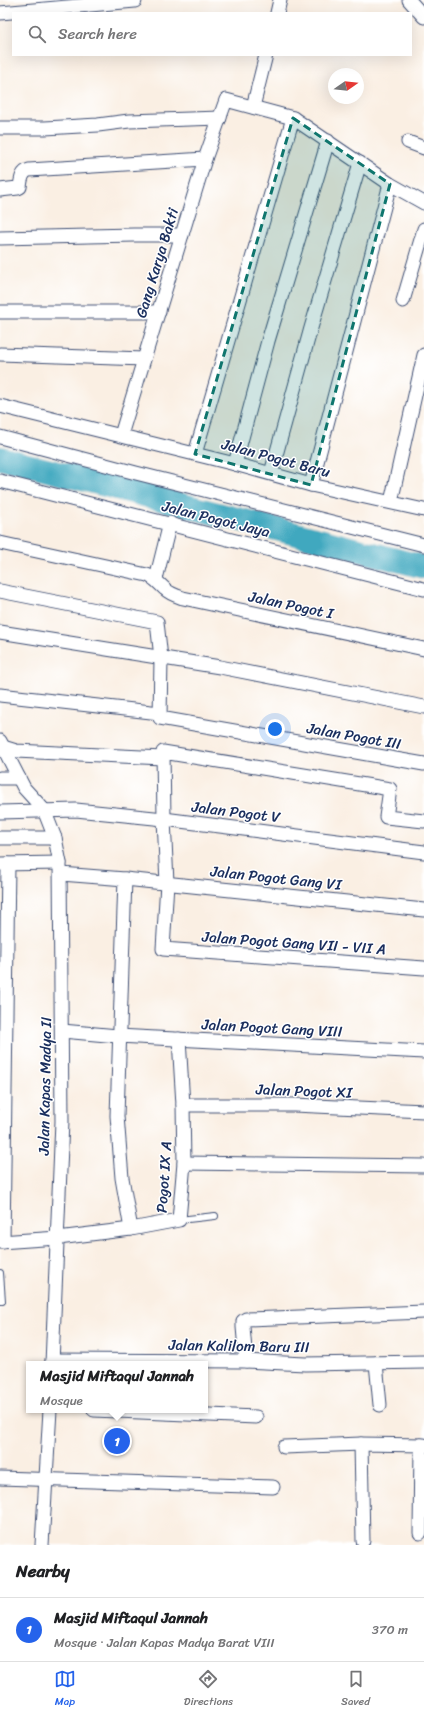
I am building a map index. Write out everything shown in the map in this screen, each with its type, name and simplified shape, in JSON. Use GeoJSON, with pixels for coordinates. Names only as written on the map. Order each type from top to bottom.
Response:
{"type":"FeatureCollection","features":[{"type":"Feature","properties":{"kind":"street"},"geometry":{"type":"LineString","coordinates":[[277,12],[280,0]]}},
{"type":"Feature","properties":{"kind":"street"},"geometry":{"type":"LineString","coordinates":[[409,0],[424,18]]}},
{"type":"Feature","properties":{"kind":"street"},"geometry":{"type":"LineString","coordinates":[[0,13],[135,1]]}},
{"type":"Feature","properties":{"kind":"street"},"geometry":{"type":"LineString","coordinates":[[266,56],[253,107],[293,118],[390,184],[424,203]]}},
{"type":"Feature","properties":{"kind":"street","name":"Gang Karya Bakti"},"geometry":{"type":"LineString","coordinates":[[121,436],[205,160],[226,100],[253,107]]}},
{"type":"Feature","properties":{"kind":"street"},"geometry":{"type":"LineString","coordinates":[[0,128],[45,128],[98,125],[136,120],[220,118]]}},
{"type":"Feature","properties":{"kind":"street"},"geometry":{"type":"LineString","coordinates":[[195,454],[293,118]]}},
{"type":"Feature","properties":{"kind":"street"},"geometry":{"type":"LineString","coordinates":[[235,464],[268,341],[328,141]]}},
{"type":"Feature","properties":{"kind":"street"},"geometry":{"type":"LineString","coordinates":[[408,142],[424,148]]}},
{"type":"Feature","properties":{"kind":"street"},"geometry":{"type":"LineString","coordinates":[[0,190],[14,190],[20,187],[22,176],[29,170],[205,160]]}},
{"type":"Feature","properties":{"kind":"street"},"geometry":{"type":"LineString","coordinates":[[271,474],[311,328],[360,163]]}},
{"type":"Feature","properties":{"kind":"street"},"geometry":{"type":"LineString","coordinates":[[311,485],[390,184]]}},
{"type":"Feature","properties":{"kind":"street"},"geometry":{"type":"LineString","coordinates":[[403,301],[424,229]]}},
{"type":"Feature","properties":{"kind":"street"},"geometry":{"type":"LineString","coordinates":[[0,238],[134,235],[182,236]]}},
{"type":"Feature","properties":{"kind":"street"},"geometry":{"type":"LineString","coordinates":[[0,312],[159,312]]}},
{"type":"Feature","properties":{"kind":"street"},"geometry":{"type":"LineString","coordinates":[[0,354],[144,359]]}},
{"type":"Feature","properties":{"kind":"street"},"geometry":{"type":"LineString","coordinates":[[390,502],[424,356]]}},
{"type":"Feature","properties":{"kind":"street","name":"Jalan Pogot Baru"},"geometry":{"type":"LineString","coordinates":[[0,406],[235,464],[311,485],[424,510]]}},
{"type":"Feature","properties":{"kind":"street"},"geometry":{"type":"LineString","coordinates":[[0,437],[136,474],[424,545]]}},
{"type":"Feature","properties":{"kind":"street","name":"Jalan Pogot Jaya"},"geometry":{"type":"LineString","coordinates":[[0,481],[170,523],[424,589]]}},
{"type":"Feature","properties":{"kind":"street"},"geometry":{"type":"LineString","coordinates":[[0,543],[147,575],[156,579],[170,523]]}},
{"type":"Feature","properties":{"kind":"street","name":"Jalan Pogot I"},"geometry":{"type":"LineString","coordinates":[[156,579],[165,589],[183,598],[424,649]]}},
{"type":"Feature","properties":{"kind":"street"},"geometry":{"type":"LineString","coordinates":[[0,591],[157,622],[160,658],[160,715]]}},
{"type":"Feature","properties":{"kind":"street"},"geometry":{"type":"LineString","coordinates":[[0,632],[220,667],[424,707]]}},
{"type":"Feature","properties":{"kind":"street","name":"Jalan Pogot III"},"geometry":{"type":"LineString","coordinates":[[0,695],[160,715],[424,764]]}},
{"type":"Feature","properties":{"kind":"street"},"geometry":{"type":"LineString","coordinates":[[2,750],[163,758]]}},
{"type":"Feature","properties":{"kind":"street"},"geometry":{"type":"LineString","coordinates":[[2,750],[24,788],[44,810]]}},
{"type":"Feature","properties":{"kind":"street"},"geometry":{"type":"LineString","coordinates":[[167,883],[163,752],[390,789],[386,817],[424,821]]}},
{"type":"Feature","properties":{"kind":"street"},"geometry":{"type":"LineString","coordinates":[[0,778],[18,778]]}},
{"type":"Feature","properties":{"kind":"street","name":"Jalan Kapas Madya II"},"geometry":{"type":"LineString","coordinates":[[44,810],[48,838],[61,869],[62,1121],[52,1361]]}},
{"type":"Feature","properties":{"kind":"street","name":"Jalan Pogot V"},"geometry":{"type":"LineString","coordinates":[[0,812],[76,810],[164,819],[424,852]]}},
{"type":"Feature","properties":{"kind":"street"},"geometry":{"type":"LineString","coordinates":[[0,838],[48,838]]}},
{"type":"Feature","properties":{"kind":"street"},"geometry":{"type":"LineString","coordinates":[[2,1242],[4,864]]}},
{"type":"Feature","properties":{"kind":"street","name":"Jalan Pogot Gang VI"},"geometry":{"type":"LineString","coordinates":[[4,864],[61,869],[125,879],[424,910]]}},
{"type":"Feature","properties":{"kind":"street"},"geometry":{"type":"LineString","coordinates":[[125,879],[118,1036],[117,1116],[122,1178],[131,1229]]}},
{"type":"Feature","properties":{"kind":"street","name":"Jalan Pogot Gang VII - VII A"},"geometry":{"type":"LineString","coordinates":[[167,883],[162,947],[165,949],[424,968]]}},
{"type":"Feature","properties":{"kind":"street","name":"Jalan Pogot Gang VIII"},"geometry":{"type":"LineString","coordinates":[[62,1030],[118,1036],[179,1040],[239,1041],[424,1052]]}},
{"type":"Feature","properties":{"kind":"street","name":"Pogot IX A"},"geometry":{"type":"LineString","coordinates":[[2,1242],[58,1238],[131,1229],[179,1220],[184,1163],[183,1105],[179,1040]]}},
{"type":"Feature","properties":{"kind":"street","name":"Jalan Pogot XI"},"geometry":{"type":"LineString","coordinates":[[183,1105],[294,1106],[424,1112]]}},
{"type":"Feature","properties":{"kind":"street"},"geometry":{"type":"LineString","coordinates":[[184,1163],[424,1166]]}},
{"type":"Feature","properties":{"kind":"street"},"geometry":{"type":"LineString","coordinates":[[246,1361],[243,1321],[246,1319],[424,1312]]}},
{"type":"Feature","properties":{"kind":"street","name":"Jalan Kalilom Baru III"},"geometry":{"type":"LineString","coordinates":[[208,1361],[246,1361],[305,1364],[424,1362]]}},
{"type":"Feature","properties":{"kind":"street"},"geometry":{"type":"LineString","coordinates":[[376,1363],[380,1405]]}},
{"type":"Feature","properties":{"kind":"street"},"geometry":{"type":"LineString","coordinates":[[42,1545],[50,1413]]}},
{"type":"Feature","properties":{"kind":"street"},"geometry":{"type":"LineString","coordinates":[[163,1413],[256,1417]]}},
{"type":"Feature","properties":{"kind":"street"},"geometry":{"type":"LineString","coordinates":[[361,1444],[363,1541]]}},
{"type":"Feature","properties":{"kind":"street"},"geometry":{"type":"LineString","coordinates":[[284,1447],[361,1444],[422,1445],[420,1533]]}},
{"type":"Feature","properties":{"kind":"street"},"geometry":{"type":"LineString","coordinates":[[0,1478],[273,1487]]}},
{"type":"Feature","properties":{"kind":"lane"},"geometry":{"type":"LineString","coordinates":[[179,1220],[215,1216]]}},
{"type":"Feature","properties":{"kind":"lane"},"geometry":{"type":"LineString","coordinates":[[0,1273],[2,1300],[0,1301]]}},
{"type":"Feature","properties":{"kind":"highlighted area"},"geometry":{"type":"Polygon","coordinates":[[[293,118],[390,184],[311,485],[195,454],[293,118]]]}},
{"type":"Feature","properties":{"kind":"waterway"},"geometry":{"type":"LineString","coordinates":[[0,458],[424,567]]}},
{"type":"Feature","properties":{"kind":"place","name":"Masjid Miftaqul Jannah"},"geometry":{"type":"Point","coordinates":[117,1441]}}]}
